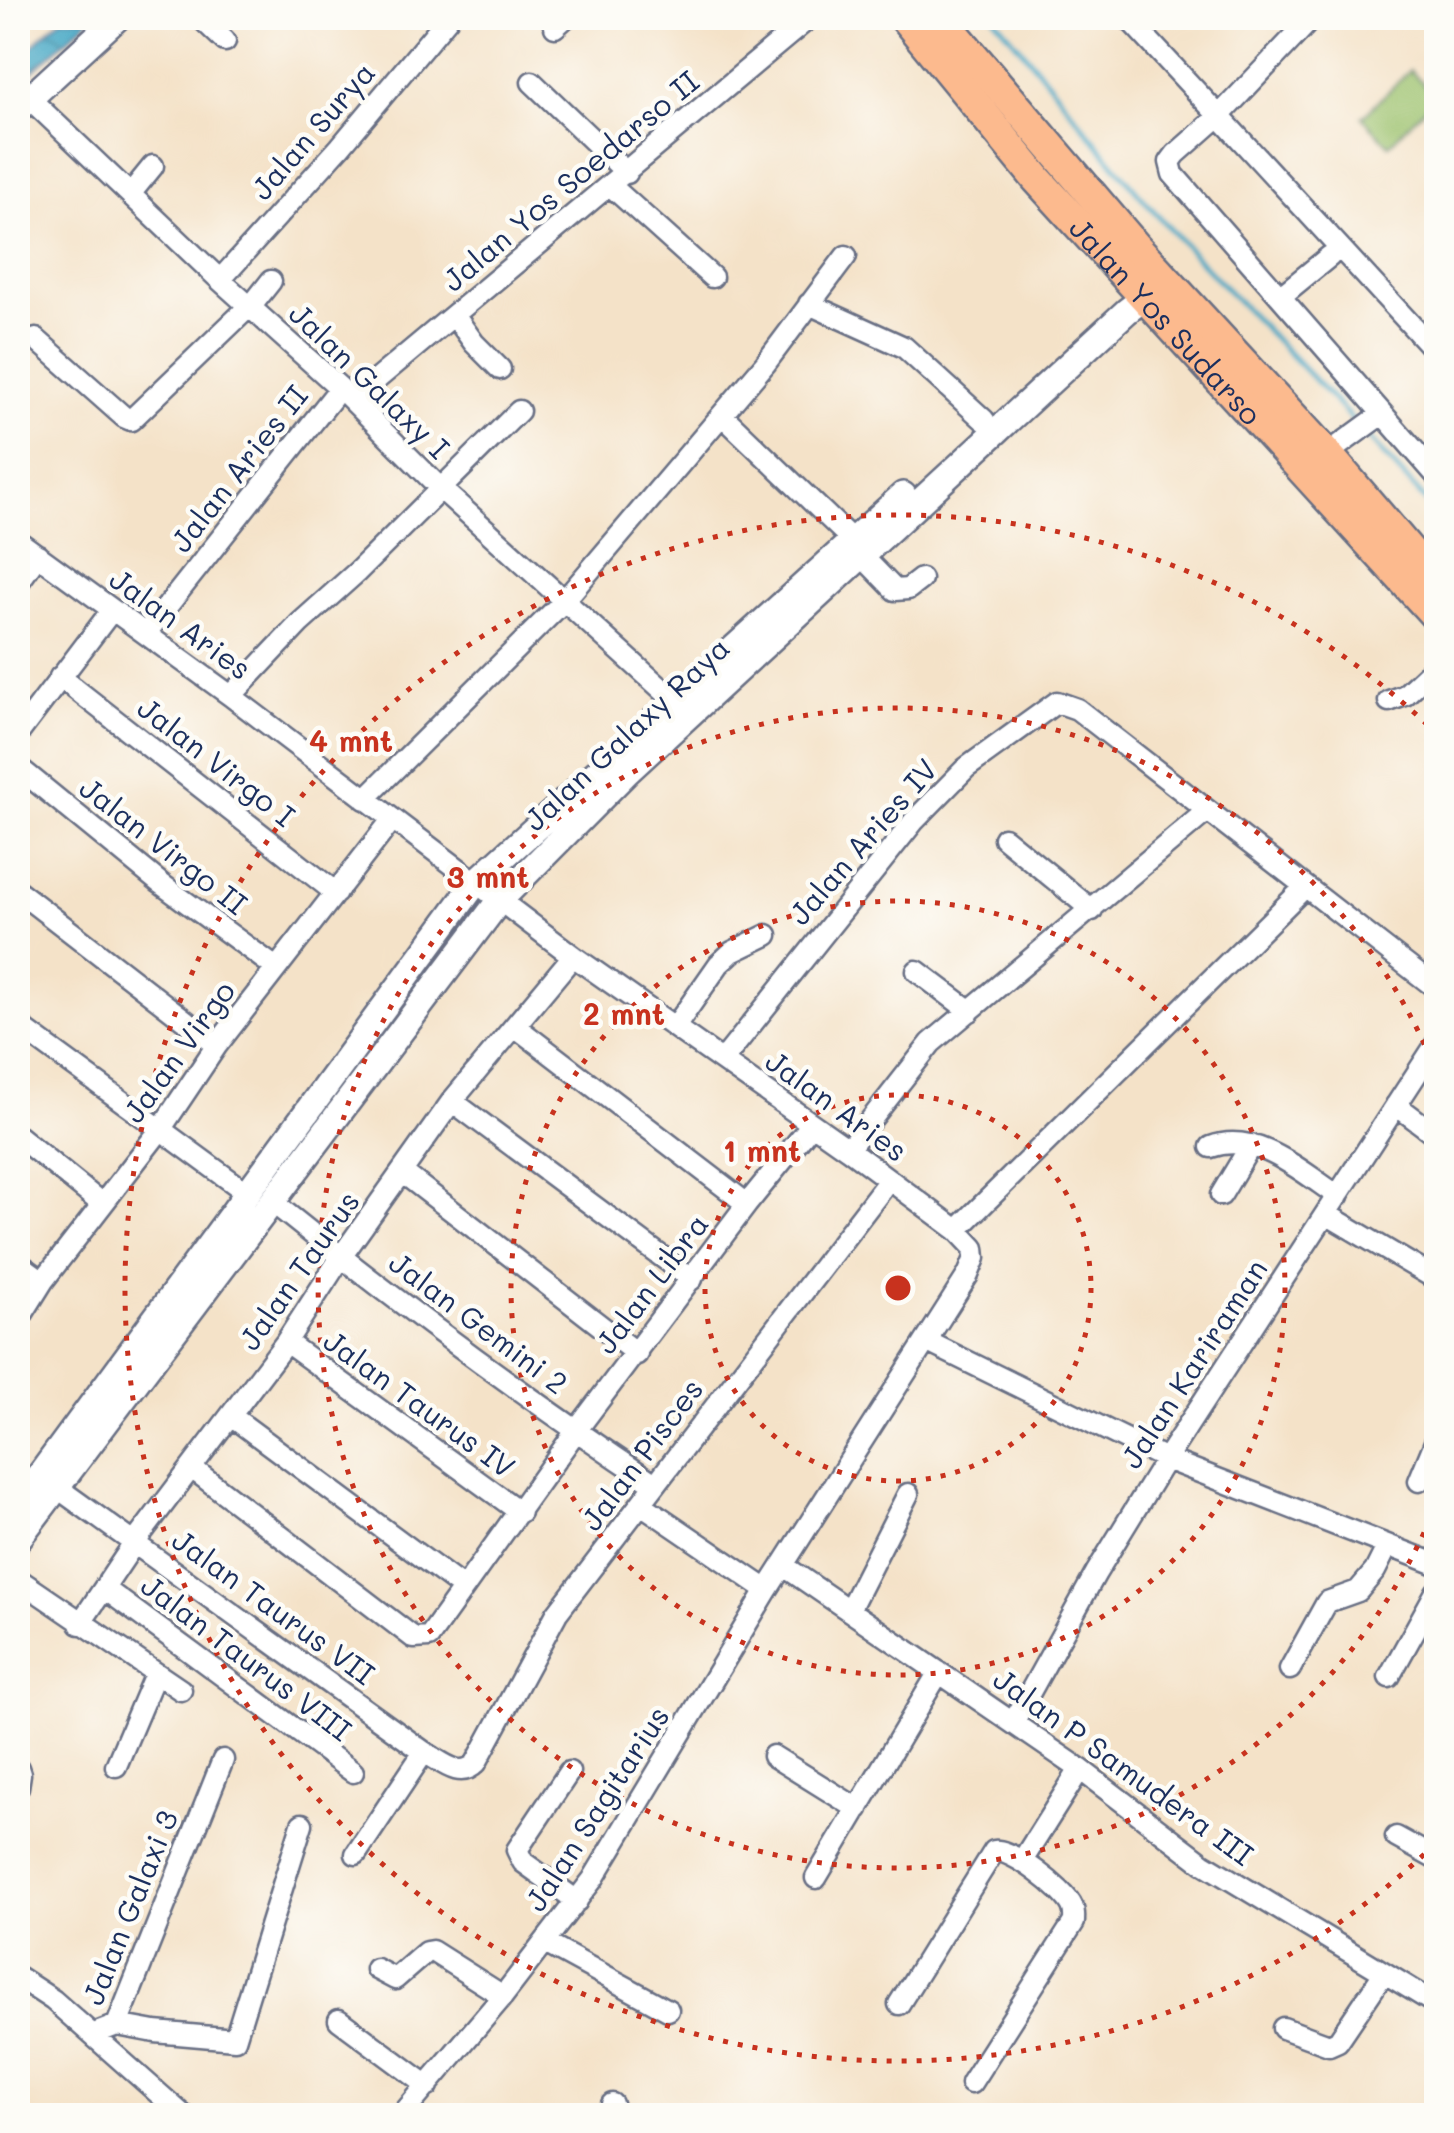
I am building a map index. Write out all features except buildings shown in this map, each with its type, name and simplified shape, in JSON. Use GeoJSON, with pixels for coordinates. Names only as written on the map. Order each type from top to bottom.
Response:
{"type":"FeatureCollection","features":[{"type":"Feature","properties":{"kind":"main road","name":"Jalan Yos Sudarso"},"geometry":{"type":"LineString","coordinates":[[905,18],[1037,179],[1150,282],[1327,454],[1434,602]]}},
{"type":"Feature","properties":{"kind":"main road","name":"Jalan Yos Sudarso"},"geometry":{"type":"LineString","coordinates":[[941,18],[1150,282],[1434,602]]}},
{"type":"Feature","properties":{"kind":"street"},"geometry":{"type":"LineString","coordinates":[[31,96],[117,18]]}},
{"type":"Feature","properties":{"kind":"street"},"geometry":{"type":"LineString","coordinates":[[201,18],[225,41]]}},
{"type":"Feature","properties":{"kind":"street","name":"Jalan Surya"},"geometry":{"type":"LineString","coordinates":[[226,274],[448,18]]}},
{"type":"Feature","properties":{"kind":"street","name":"Jalan Yos Soedarso II"},"geometry":{"type":"LineString","coordinates":[[354,392],[454,315],[809,18]]}},
{"type":"Feature","properties":{"kind":"street"},"geometry":{"type":"LineString","coordinates":[[1128,18],[1436,352]]}},
{"type":"Feature","properties":{"kind":"street"},"geometry":{"type":"LineString","coordinates":[[1312,18],[1176,154],[1170,168],[1281,296],[1369,423],[1436,474]]}},
{"type":"Feature","properties":{"kind":"street"},"geometry":{"type":"LineString","coordinates":[[532,82],[712,276]]}},
{"type":"Feature","properties":{"kind":"street","name":"Jalan Galaxy I"},"geometry":{"type":"LineString","coordinates":[[31,96],[141,181],[226,274],[260,295],[440,488],[675,701]]}},
{"type":"Feature","properties":{"kind":"street"},"geometry":{"type":"LineString","coordinates":[[364,799],[563,602],[722,414],[846,256]]}},
{"type":"Feature","properties":{"kind":"street"},"geometry":{"type":"LineString","coordinates":[[1281,296],[1330,256]]}},
{"type":"Feature","properties":{"kind":"street","name":"Jalan Galaxy Raya"},"geometry":{"type":"LineString","coordinates":[[917,493],[984,420],[1150,282]]}},
{"type":"Feature","properties":{"kind":"street","name":"Jalan Galaxy Raya"},"geometry":{"type":"LineString","coordinates":[[18,1505],[82,1438],[271,1201],[499,901],[725,669],[1150,282]]}},
{"type":"Feature","properties":{"kind":"street"},"geometry":{"type":"LineString","coordinates":[[36,339],[124,418],[131,420],[260,295]]}},
{"type":"Feature","properties":{"kind":"street"},"geometry":{"type":"LineString","coordinates":[[809,304],[904,347],[984,420]]}},
{"type":"Feature","properties":{"kind":"street"},"geometry":{"type":"LineString","coordinates":[[454,315],[500,369]]}},
{"type":"Feature","properties":{"kind":"street","name":"Jalan Aries II"},"geometry":{"type":"LineString","coordinates":[[146,633],[354,392]]}},
{"type":"Feature","properties":{"kind":"street"},"geometry":{"type":"LineString","coordinates":[[231,696],[263,660],[519,411]]}},
{"type":"Feature","properties":{"kind":"street"},"geometry":{"type":"LineString","coordinates":[[722,414],[894,590],[902,592],[921,579]]}},
{"type":"Feature","properties":{"kind":"street"},"geometry":{"type":"LineString","coordinates":[[1327,454],[1369,423]]}},
{"type":"Feature","properties":{"kind":"street","name":"Jalan Aries"},"geometry":{"type":"LineString","coordinates":[[18,541],[231,696],[573,956],[724,1060],[957,1230]]}},
{"type":"Feature","properties":{"kind":"street"},"geometry":{"type":"LineString","coordinates":[[18,583],[38,555]]}},
{"type":"Feature","properties":{"kind":"street"},"geometry":{"type":"LineString","coordinates":[[18,734],[112,610]]}},
{"type":"Feature","properties":{"kind":"street"},"geometry":{"type":"LineString","coordinates":[[1389,701],[1405,695],[1436,666]]}},
{"type":"Feature","properties":{"kind":"street","name":"Jalan Galaxy Raya"},"geometry":{"type":"LineString","coordinates":[[18,1539],[246,1192],[476,882],[675,701],[725,669]]}},
{"type":"Feature","properties":{"kind":"street","name":"Jalan Virgo I"},"geometry":{"type":"LineString","coordinates":[[60,677],[336,893]]}},
{"type":"Feature","properties":{"kind":"street","name":"Jalan Aries IV"},"geometry":{"type":"LineString","coordinates":[[724,1060],[815,941],[938,795],[966,768],[1046,708],[1063,702],[1076,709],[1207,811]]}},
{"type":"Feature","properties":{"kind":"street","name":"Jalan Virgo II"},"geometry":{"type":"LineString","coordinates":[[18,767],[160,883],[276,968]]}},
{"type":"Feature","properties":{"kind":"street"},"geometry":{"type":"LineString","coordinates":[[848,1149],[916,1058],[1207,811],[1436,988]]}},
{"type":"Feature","properties":{"kind":"street","name":"Jalan Virgo"},"geometry":{"type":"LineString","coordinates":[[18,1321],[43,1281],[160,1130],[217,1046],[392,820]]}},
{"type":"Feature","properties":{"kind":"street"},"geometry":{"type":"LineString","coordinates":[[1004,838],[1092,910]]}},
{"type":"Feature","properties":{"kind":"street"},"geometry":{"type":"LineString","coordinates":[[1305,887],[957,1230],[974,1248],[975,1258],[926,1341],[1166,1459],[1436,1564]]}},
{"type":"Feature","properties":{"kind":"street"},"geometry":{"type":"LineString","coordinates":[[18,891],[217,1046]]}},
{"type":"Feature","properties":{"kind":"street"},"geometry":{"type":"LineString","coordinates":[[675,1027],[719,964],[732,952],[767,935]]}},
{"type":"Feature","properties":{"kind":"street","name":"Jalan Taurus"},"geometry":{"type":"LineString","coordinates":[[80,1624],[135,1542],[286,1342],[452,1101],[573,956]]}},
{"type":"Feature","properties":{"kind":"street"},"geometry":{"type":"LineString","coordinates":[[917,972],[970,1011]]}},
{"type":"Feature","properties":{"kind":"street"},"geometry":{"type":"LineString","coordinates":[[18,1025],[246,1192]]}},
{"type":"Feature","properties":{"kind":"street"},"geometry":{"type":"LineString","coordinates":[[516,1027],[747,1204]]}},
{"type":"Feature","properties":{"kind":"street","name":"Jalan Kariraman"},"geometry":{"type":"LineString","coordinates":[[1013,1722],[1096,1573],[1166,1459],[1436,1044]]}},
{"type":"Feature","properties":{"kind":"street"},"geometry":{"type":"LineString","coordinates":[[452,1101],[692,1279]]}},
{"type":"Feature","properties":{"kind":"street"},"geometry":{"type":"LineString","coordinates":[[1396,1106],[1436,1135]]}},
{"type":"Feature","properties":{"kind":"street","name":"Jalan Libra"},"geometry":{"type":"LineString","coordinates":[[193,1468],[414,1638],[429,1637],[576,1431],[812,1124]]}},
{"type":"Feature","properties":{"kind":"street"},"geometry":{"type":"LineString","coordinates":[[18,1136],[102,1204]]}},
{"type":"Feature","properties":{"kind":"street"},"geometry":{"type":"LineString","coordinates":[[1211,1147],[1223,1142],[1251,1145],[1276,1156],[1338,1196]]}},
{"type":"Feature","properties":{"kind":"street"},"geometry":{"type":"LineString","coordinates":[[1220,1195],[1251,1145]]}},
{"type":"Feature","properties":{"kind":"street"},"geometry":{"type":"LineString","coordinates":[[402,1172],[637,1354]]}},
{"type":"Feature","properties":{"kind":"street","name":"Jalan Pisces"},"geometry":{"type":"LineString","coordinates":[[459,1772],[476,1763],[558,1613],[889,1180]]}},
{"type":"Feature","properties":{"kind":"street","name":"Jalan Gemini 2"},"geometry":{"type":"LineString","coordinates":[[271,1201],[576,1431],[656,1484]]}},
{"type":"Feature","properties":{"kind":"street"},"geometry":{"type":"LineString","coordinates":[[1326,1214],[1436,1280]]}},
{"type":"Feature","properties":{"kind":"street"},"geometry":{"type":"LineString","coordinates":[[18,1263],[43,1281]]}},
{"type":"Feature","properties":{"kind":"street","name":"Jalan Sagitarius"},"geometry":{"type":"LineString","coordinates":[[402,2116],[503,1996],[593,1880],[767,1590],[926,1341]]}},
{"type":"Feature","properties":{"kind":"street","name":"Jalan Taurus IV"},"geometry":{"type":"LineString","coordinates":[[286,1342],[520,1512]]}},
{"type":"Feature","properties":{"kind":"street"},"geometry":{"type":"LineString","coordinates":[[231,1416],[463,1588]]}},
{"type":"Feature","properties":{"kind":"street"},"geometry":{"type":"LineString","coordinates":[[1419,1481],[1436,1440]]}},
{"type":"Feature","properties":{"kind":"street","name":"Jalan Taurus VII"},"geometry":{"type":"LineString","coordinates":[[54,1486],[424,1752],[459,1772]]}},
{"type":"Feature","properties":{"kind":"street"},"geometry":{"type":"LineString","coordinates":[[850,1610],[908,1494]]}},
{"type":"Feature","properties":{"kind":"street"},"geometry":{"type":"LineString","coordinates":[[641,1504],[767,1590]]}},
{"type":"Feature","properties":{"kind":"street"},"geometry":{"type":"LineString","coordinates":[[1290,1669],[1326,1602],[1358,1590],[1387,1547]]}},
{"type":"Feature","properties":{"kind":"street","name":"Jalan P Samudera III"},"geometry":{"type":"LineString","coordinates":[[784,1566],[1080,1769],[1203,1863],[1436,2004]]}},
{"type":"Feature","properties":{"kind":"street"},"geometry":{"type":"LineString","coordinates":[[18,1578],[80,1624],[182,1690]]}},
{"type":"Feature","properties":{"kind":"street","name":"Jalan Taurus VIII"},"geometry":{"type":"LineString","coordinates":[[105,1589],[352,1772]]}},
{"type":"Feature","properties":{"kind":"street"},"geometry":{"type":"LineString","coordinates":[[1389,1677],[1436,1592]]}},
{"type":"Feature","properties":{"kind":"street"},"geometry":{"type":"LineString","coordinates":[[816,1878],[939,1672]]}},
{"type":"Feature","properties":{"kind":"street"},"geometry":{"type":"LineString","coordinates":[[116,1766],[155,1674]]}},
{"type":"Feature","properties":{"kind":"street"},"geometry":{"type":"LineString","coordinates":[[356,1854],[424,1752]]}},
{"type":"Feature","properties":{"kind":"street"},"geometry":{"type":"LineString","coordinates":[[773,1756],[858,1809]]}},
{"type":"Feature","properties":{"kind":"street","name":"Jalan Galaxi 3"},"geometry":{"type":"LineString","coordinates":[[18,1977],[94,2034],[117,2024],[223,1760]]}},
{"type":"Feature","properties":{"kind":"street"},"geometry":{"type":"LineString","coordinates":[[18,1768],[18,1787]]}},
{"type":"Feature","properties":{"kind":"street"},"geometry":{"type":"LineString","coordinates":[[1022,1860],[1080,1769]]}},
{"type":"Feature","properties":{"kind":"street"},"geometry":{"type":"LineString","coordinates":[[569,1772],[516,1850],[523,1862],[576,1901]]}},
{"type":"Feature","properties":{"kind":"street"},"geometry":{"type":"LineString","coordinates":[[117,2024],[155,2032],[235,2039],[302,1824]]}},
{"type":"Feature","properties":{"kind":"street"},"geometry":{"type":"LineString","coordinates":[[1396,1837],[1436,1859]]}},
{"type":"Feature","properties":{"kind":"street"},"geometry":{"type":"LineString","coordinates":[[899,2004],[994,1851],[1002,1849],[1022,1860],[1067,1897],[1074,1909],[1074,1922],[971,2083]]}},
{"type":"Feature","properties":{"kind":"street"},"geometry":{"type":"LineString","coordinates":[[545,1943],[668,2010]]}},
{"type":"Feature","properties":{"kind":"street"},"geometry":{"type":"LineString","coordinates":[[376,1969],[395,1980],[432,1951],[503,1996]]}},
{"type":"Feature","properties":{"kind":"street"},"geometry":{"type":"LineString","coordinates":[[1284,2028],[1329,2045],[1338,2042],[1384,1972]]}},
{"type":"Feature","properties":{"kind":"street"},"geometry":{"type":"LineString","coordinates":[[338,2020],[428,2086]]}},
{"type":"Feature","properties":{"kind":"street"},"geometry":{"type":"LineString","coordinates":[[94,2034],[184,2116]]}},
{"type":"Feature","properties":{"kind":"green space"},"geometry":{"type":"Polygon","coordinates":[[[1410,70],[1436,96],[1389,145],[1362,117],[1410,70]]]}},
{"type":"Feature","properties":{"kind":"water"},"geometry":{"type":"Polygon","coordinates":[[[62,18],[91,18],[18,84],[18,59],[62,18]]]}},
{"type":"Feature","properties":{"kind":"waterway"},"geometry":{"type":"LineString","coordinates":[[995,18],[1146,202],[1357,425]]}},
{"type":"Feature","properties":{"kind":"waterway"},"geometry":{"type":"LineString","coordinates":[[1364,433],[1436,512]]}}]}
